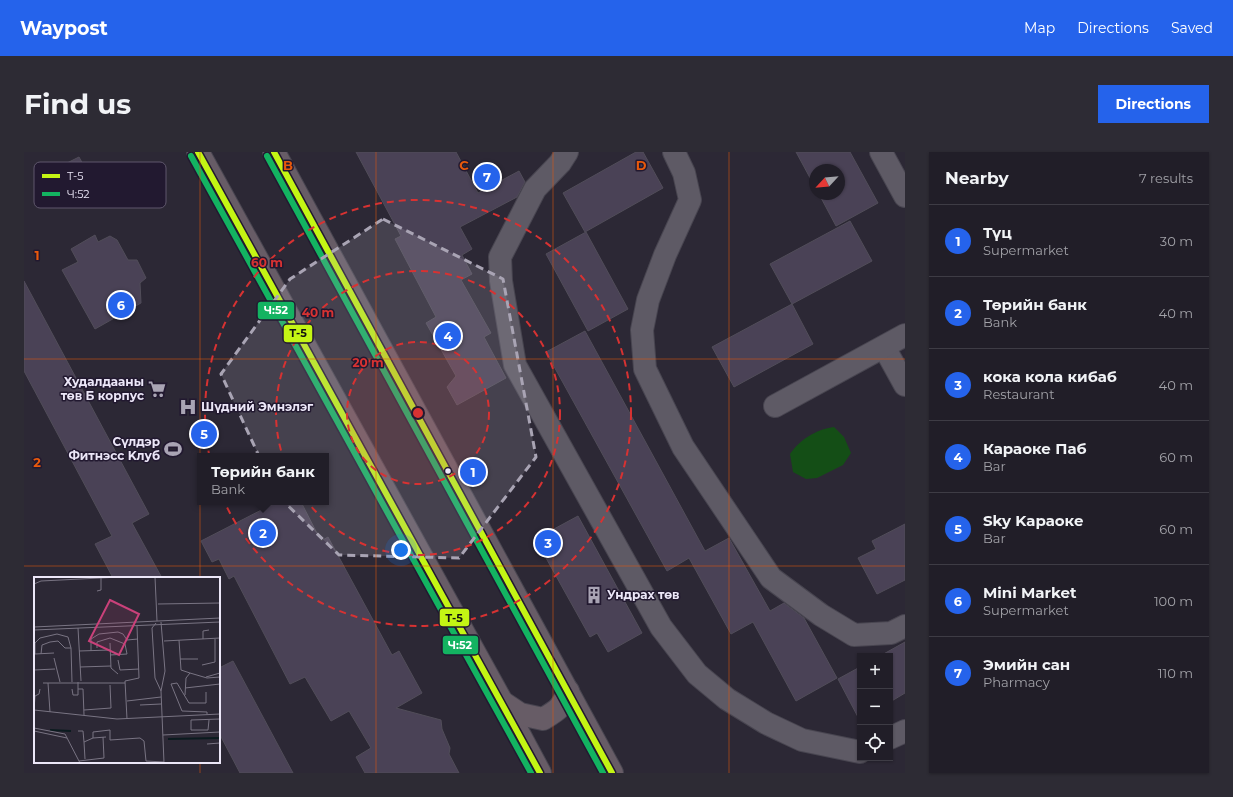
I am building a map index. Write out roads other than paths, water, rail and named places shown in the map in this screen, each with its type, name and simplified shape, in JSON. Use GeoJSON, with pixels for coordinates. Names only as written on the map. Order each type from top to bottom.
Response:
{"type":"FeatureCollection","features":[{"type":"Feature","properties":{"kind":"main road"},"geometry":{"type":"LineString","coordinates":[[198,152],[540,773]]}},
{"type":"Feature","properties":{"kind":"main road"},"geometry":{"type":"LineString","coordinates":[[274,152],[612,773]]}},
{"type":"Feature","properties":{"kind":"main road"},"geometry":{"type":"LineString","coordinates":[[502,702],[520,714],[543,719],[556,712],[563,704],[568,692]]}},
{"type":"Feature","properties":{"kind":"street"},"geometry":{"type":"LineString","coordinates":[[567,152],[560,163],[535,188],[500,257],[500,281],[515,365],[661,627],[697,674],[727,699],[766,723],[802,740],[857,751]]}},
{"type":"Feature","properties":{"kind":"street"},"geometry":{"type":"LineString","coordinates":[[674,152],[684,172],[690,200],[665,255],[648,300],[642,330],[645,369],[683,447],[770,578],[820,615],[854,635],[891,633],[905,626]]}},
{"type":"Feature","properties":{"kind":"street"},"geometry":{"type":"LineString","coordinates":[[881,152],[905,196]]}},
{"type":"Feature","properties":{"kind":"street"},"geometry":{"type":"LineString","coordinates":[[775,406],[905,335]]}},
{"type":"Feature","properties":{"kind":"street"},"geometry":{"type":"LineString","coordinates":[[884,347],[905,385]]}},
{"type":"Feature","properties":{"kind":"street"},"geometry":{"type":"LineString","coordinates":[[893,737],[905,731]]}},
{"type":"Feature","properties":{"kind":"place","name":"Эмийн сан"},"geometry":{"type":"Point","coordinates":[487,177]}},
{"type":"Feature","properties":{"kind":"place","name":"Mini Market"},"geometry":{"type":"Point","coordinates":[121,305]}},
{"type":"Feature","properties":{"kind":"place","name":"Караоке Паб"},"geometry":{"type":"Point","coordinates":[448,336]}},
{"type":"Feature","properties":{"kind":"place","name":"Худалдааны төв Б корпус"},"geometry":{"type":"Point","coordinates":[157,389]}},
{"type":"Feature","properties":{"kind":"place","name":"Шүдний Эмнэлэг"},"geometry":{"type":"Point","coordinates":[188,407]}},
{"type":"Feature","properties":{"kind":"place","name":"Sky Kараоке"},"geometry":{"type":"Point","coordinates":[204,434]}},
{"type":"Feature","properties":{"kind":"place","name":"Сүлдэр Фитнэсс Kлуб"},"geometry":{"type":"Point","coordinates":[173,449]}},
{"type":"Feature","properties":{"kind":"place","name":"Түц"},"geometry":{"type":"Point","coordinates":[473,472]}},
{"type":"Feature","properties":{"kind":"place","name":"Төрийн банк"},"geometry":{"type":"Point","coordinates":[263,533]}},
{"type":"Feature","properties":{"kind":"place","name":"кока кола кибаб"},"geometry":{"type":"Point","coordinates":[548,543]}},
{"type":"Feature","properties":{"kind":"place","name":"Ундрах төв"},"geometry":{"type":"Point","coordinates":[594,595]}}]}
